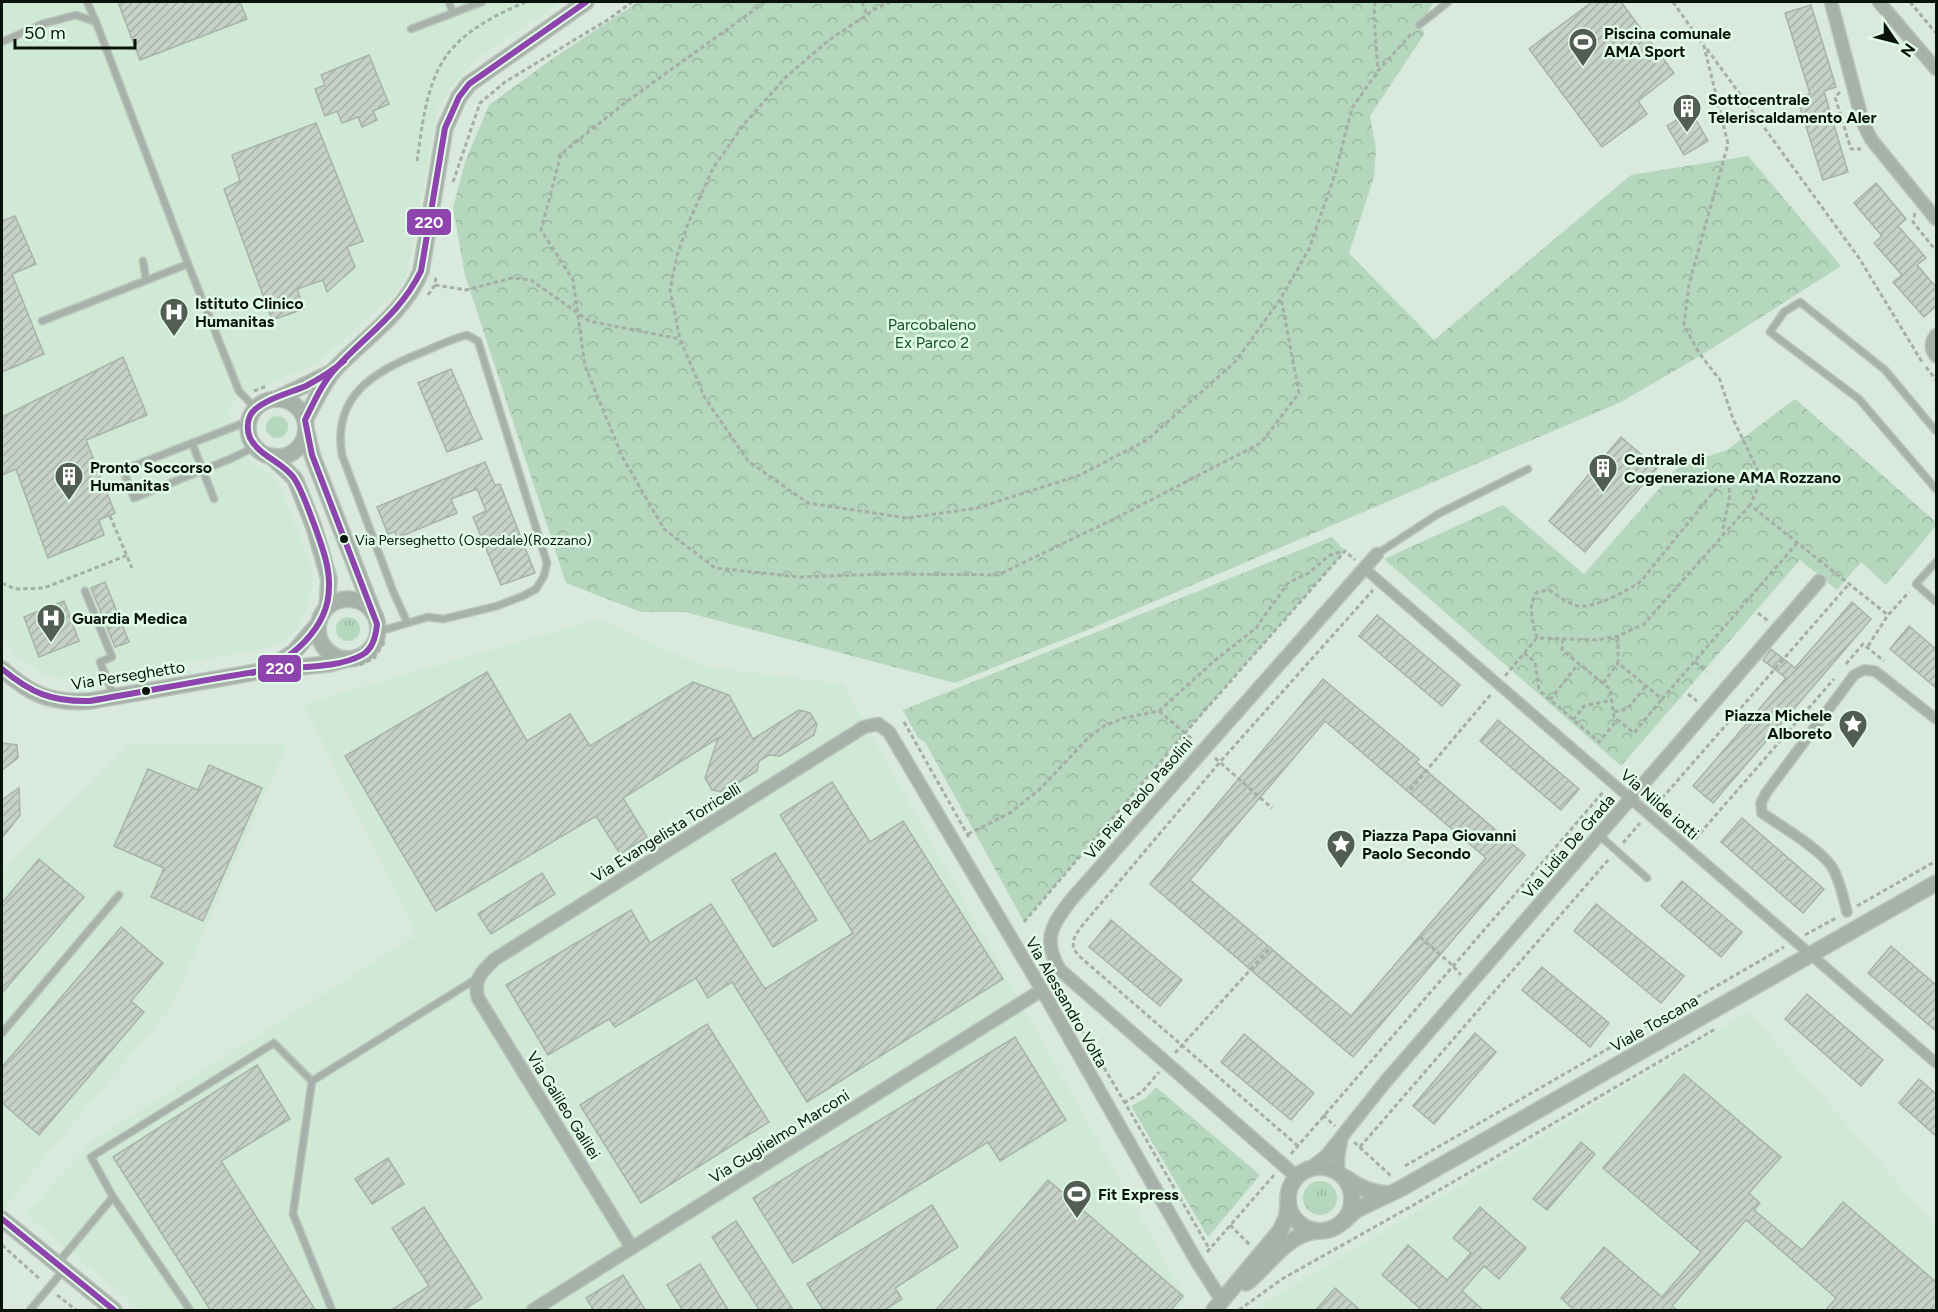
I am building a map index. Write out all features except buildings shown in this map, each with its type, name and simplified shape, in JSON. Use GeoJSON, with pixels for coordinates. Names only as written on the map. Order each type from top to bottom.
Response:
{"type":"FeatureCollection","features":[{"type":"Feature","properties":{"kind":"street"},"geometry":{"type":"LineString","coordinates":[[334,370],[306,425],[305,437],[296,450],[282,456],[271,456],[255,447],[249,437],[252,415],[268,400],[278,398],[334,370],[400,307],[413,290],[421,271],[445,128],[459,97],[476,79],[586,2]]}},
{"type":"Feature","properties":{"kind":"street"},"geometry":{"type":"LineString","coordinates":[[1831,2],[1863,123],[1871,139],[1936,219]]}},
{"type":"Feature","properties":{"kind":"street"},"geometry":{"type":"LineString","coordinates":[[1879,2],[1936,69]]}},
{"type":"Feature","properties":{"kind":"street"},"geometry":{"type":"LineString","coordinates":[[1936,334],[1931,342],[1932,351],[1936,356]]}},
{"type":"Feature","properties":{"kind":"street"},"geometry":{"type":"LineString","coordinates":[[278,398],[294,404],[300,410],[306,425],[312,455],[374,614],[377,624],[373,644],[367,652],[358,657],[347,659],[337,657],[328,652],[322,644],[318,634],[318,624],[327,607],[336,601],[352,599],[362,603],[374,614]]}},
{"type":"Feature","properties":{"kind":"street"},"geometry":{"type":"LineString","coordinates":[[271,456],[295,479],[314,527],[329,579],[327,607]]}},
{"type":"Feature","properties":{"kind":"street","name":"Via Pier Paolo Pasolini"},"geometry":{"type":"LineString","coordinates":[[1296,1177],[1060,970],[1050,946],[1050,934],[1055,920],[1071,900],[1203,748],[1377,554]]}},
{"type":"Feature","properties":{"kind":"street","name":"Via Nilde iotti"},"geometry":{"type":"LineString","coordinates":[[1364,568],[1936,1063]]}},
{"type":"Feature","properties":{"kind":"street","name":"Via Lidia De Grada"},"geometry":{"type":"LineString","coordinates":[[1311,1168],[1327,1155],[1386,1081],[1819,581]]}},
{"type":"Feature","properties":{"kind":"street","name":"Via Perseghetto"},"geometry":{"type":"LineString","coordinates":[[268,670],[294,652],[318,624]]}},
{"type":"Feature","properties":{"kind":"street","name":"Via Perseghetto"},"geometry":{"type":"LineString","coordinates":[[2,669],[31,692],[68,703],[268,670],[329,664],[347,659]]}},
{"type":"Feature","properties":{"kind":"street"},"geometry":{"type":"LineString","coordinates":[[1847,912],[1832,867],[1820,855],[1762,813],[1761,803],[1766,793],[1854,675],[1864,670],[1875,671],[1936,719]]}},
{"type":"Feature","properties":{"kind":"street","name":"Via Evangelista Torricelli"},"geometry":{"type":"LineString","coordinates":[[479,978],[495,959],[864,727],[878,724]]}},
{"type":"Feature","properties":{"kind":"street","name":"Via Alessandro Volta"},"geometry":{"type":"LineString","coordinates":[[878,724],[889,732],[1042,990],[1196,1260],[1223,1301]]}},
{"type":"Feature","properties":{"kind":"street","name":"Viale Toscana"},"geometry":{"type":"LineString","coordinates":[[1344,1221],[1356,1210],[1392,1188],[1812,955],[1936,883]]}},
{"type":"Feature","properties":{"kind":"street","name":"Via Galileo Galilei"},"geometry":{"type":"LineString","coordinates":[[479,978],[475,989],[478,998],[633,1248]]}},
{"type":"Feature","properties":{"kind":"street","name":"Via Guglielmo Marconi"},"geometry":{"type":"LineString","coordinates":[[533,1311],[1042,990]]}},
{"type":"Feature","properties":{"kind":"street","name":"Via Lidia De Grada"},"geometry":{"type":"LineString","coordinates":[[1342,1175],[1338,1156],[1344,1134]]}},
{"type":"Feature","properties":{"kind":"street"},"geometry":{"type":"LineString","coordinates":[[1223,1301],[1280,1231],[1287,1216],[1290,1189],[1296,1177],[1311,1168],[1322,1167],[1342,1175],[1361,1188],[1376,1193],[1392,1188]]}},
{"type":"Feature","properties":{"kind":"street"},"geometry":{"type":"LineString","coordinates":[[1223,1301],[1251,1279],[1294,1239],[1308,1233],[1335,1228],[1344,1221],[1353,1201],[1350,1186],[1342,1175]]}},
{"type":"Feature","properties":{"kind":"street"},"geometry":{"type":"LineString","coordinates":[[1288,1202],[1298,1222],[1306,1228],[1319,1231]]}},
{"type":"Feature","properties":{"kind":"street"},"geometry":{"type":"LineString","coordinates":[[2,1220],[114,1311]]}},
{"type":"Feature","properties":{"kind":"lane"},"geometry":{"type":"LineString","coordinates":[[87,2],[188,264],[239,391],[252,415],[123,471],[134,498],[255,447]]}},
{"type":"Feature","properties":{"kind":"lane"},"geometry":{"type":"LineString","coordinates":[[449,2],[453,13]]}},
{"type":"Feature","properties":{"kind":"lane"},"geometry":{"type":"LineString","coordinates":[[411,29],[482,2]]}},
{"type":"Feature","properties":{"kind":"lane"},"geometry":{"type":"LineString","coordinates":[[1419,25],[1448,2]]}},
{"type":"Feature","properties":{"kind":"lane"},"geometry":{"type":"LineString","coordinates":[[2,42],[42,24],[76,15],[96,22]]}},
{"type":"Feature","properties":{"kind":"lane"},"geometry":{"type":"LineString","coordinates":[[143,261],[147,279]]}},
{"type":"Feature","properties":{"kind":"lane"},"geometry":{"type":"LineString","coordinates":[[42,321],[188,264]]}},
{"type":"Feature","properties":{"kind":"lane"},"geometry":{"type":"LineString","coordinates":[[1936,431],[1885,370],[1800,302],[1784,312],[1770,332],[1859,399],[1936,489]]}},
{"type":"Feature","properties":{"kind":"lane"},"geometry":{"type":"LineString","coordinates":[[377,632],[428,617],[443,619],[497,606],[536,589],[544,576],[547,563],[478,341],[467,336],[395,363],[377,373],[363,386],[346,408],[341,424],[339,438],[342,455],[393,591],[407,622]]}},
{"type":"Feature","properties":{"kind":"lane"},"geometry":{"type":"LineString","coordinates":[[192,443],[214,499]]}},
{"type":"Feature","properties":{"kind":"lane","name":"Via Pier Paolo Pasolini"},"geometry":{"type":"LineString","coordinates":[[1377,554],[1438,514],[1528,469]]}},
{"type":"Feature","properties":{"kind":"lane"},"geometry":{"type":"LineString","coordinates":[[1936,562],[1916,584],[1936,602]]}},
{"type":"Feature","properties":{"kind":"lane"},"geometry":{"type":"LineString","coordinates":[[85,591],[112,657],[100,662],[114,697]]}},
{"type":"Feature","properties":{"kind":"lane"},"geometry":{"type":"LineString","coordinates":[[1599,835],[1647,878]]}},
{"type":"Feature","properties":{"kind":"lane"},"geometry":{"type":"LineString","coordinates":[[2,1033],[119,895]]}},
{"type":"Feature","properties":{"kind":"lane"},"geometry":{"type":"LineString","coordinates":[[312,1081],[479,978]]}},
{"type":"Feature","properties":{"kind":"lane"},"geometry":{"type":"LineString","coordinates":[[190,1311],[113,1197],[91,1157],[273,1043],[312,1081]]}},
{"type":"Feature","properties":{"kind":"lane"},"geometry":{"type":"LineString","coordinates":[[312,1081],[293,1214],[333,1311]]}},
{"type":"Feature","properties":{"kind":"lane"},"geometry":{"type":"LineString","coordinates":[[30,1311],[49,1288],[60,1268],[113,1197]]}},
{"type":"Feature","properties":{"kind":"path"},"geometry":{"type":"LineString","coordinates":[[417,161],[422,123],[432,86],[446,56],[465,36],[526,2]]}},
{"type":"Feature","properties":{"kind":"path"},"geometry":{"type":"LineString","coordinates":[[452,186],[480,103],[505,82],[609,19],[632,2]]}},
{"type":"Feature","properties":{"kind":"path"},"geometry":{"type":"LineString","coordinates":[[765,2],[626,102],[561,154],[541,230],[573,279],[585,366],[622,456],[664,529],[715,568],[799,577],[891,574],[998,575],[1116,518],[1261,443],[1299,393],[1281,298]]}},
{"type":"Feature","properties":{"kind":"path"},"geometry":{"type":"LineString","coordinates":[[862,2],[867,15]]}},
{"type":"Feature","properties":{"kind":"path"},"geometry":{"type":"LineString","coordinates":[[891,2],[829,40],[786,77],[745,123],[713,168],[687,225],[677,256],[670,290],[680,339],[705,398],[748,461],[808,503],[907,518],[977,508],[1080,475],[1147,440],[1236,361],[1281,298],[1309,249],[1335,174],[1352,108],[1378,70],[1419,25]]}},
{"type":"Feature","properties":{"kind":"path"},"geometry":{"type":"LineString","coordinates":[[1375,2],[1378,70]]}},
{"type":"Feature","properties":{"kind":"path"},"geometry":{"type":"LineString","coordinates":[[1673,2],[1859,258],[1918,357]]}},
{"type":"Feature","properties":{"kind":"path"},"geometry":{"type":"LineString","coordinates":[[1910,2],[1936,33]]}},
{"type":"Feature","properties":{"kind":"path"},"geometry":{"type":"LineString","coordinates":[[1537,638],[1597,640],[1618,636],[1644,624],[1750,505],[1759,485],[1760,475],[1733,419],[1720,380],[1700,353],[1684,325],[1689,284],[1728,144],[1704,46]]}},
{"type":"Feature","properties":{"kind":"path"},"geometry":{"type":"LineString","coordinates":[[437,275],[435,285],[466,290],[512,278],[531,280],[589,321],[680,339]]}},
{"type":"Feature","properties":{"kind":"path"},"geometry":{"type":"LineString","coordinates":[[1537,638],[1533,625],[1532,607],[1533,597],[1537,592],[1549,590],[1574,605],[1586,607],[1628,591],[1641,581],[1714,490],[1723,483],[1728,483],[1730,494],[1722,535]]}},
{"type":"Feature","properties":{"kind":"path"},"geometry":{"type":"LineString","coordinates":[[1750,505],[1888,615]]}},
{"type":"Feature","properties":{"kind":"path"},"geometry":{"type":"LineString","coordinates":[[110,516],[132,568]]}},
{"type":"Feature","properties":{"kind":"path"},"geometry":{"type":"LineString","coordinates":[[1563,639],[1562,650],[1610,689],[1614,717],[1634,733],[1797,543]]}},
{"type":"Feature","properties":{"kind":"path"},"geometry":{"type":"LineString","coordinates":[[1345,551],[1364,568]]}},
{"type":"Feature","properties":{"kind":"path"},"geometry":{"type":"LineString","coordinates":[[968,834],[1010,813],[1040,789],[1088,738],[1104,726],[1124,718],[1159,711],[1213,662],[1256,628],[1288,583],[1307,574],[1330,555],[1345,551]]}},
{"type":"Feature","properties":{"kind":"path"},"geometry":{"type":"LineString","coordinates":[[1024,922],[1185,733],[1345,551]]}},
{"type":"Feature","properties":{"kind":"path"},"geometry":{"type":"LineString","coordinates":[[2,584],[15,589],[44,588],[128,555]]}},
{"type":"Feature","properties":{"kind":"path"},"geometry":{"type":"LineString","coordinates":[[1298,1146],[1079,956],[1073,949],[1073,943],[1081,927],[1220,762],[1380,582]]}},
{"type":"Feature","properties":{"kind":"path"},"geometry":{"type":"LineString","coordinates":[[1360,1147],[1849,584]]}},
{"type":"Feature","properties":{"kind":"path"},"geometry":{"type":"LineString","coordinates":[[1868,647],[1888,615],[1916,584]]}},
{"type":"Feature","properties":{"kind":"path"},"geometry":{"type":"LineString","coordinates":[[1602,683],[1618,663],[1618,636]]}},
{"type":"Feature","properties":{"kind":"path"},"geometry":{"type":"LineString","coordinates":[[1410,790],[1537,638]]}},
{"type":"Feature","properties":{"kind":"path"},"geometry":{"type":"LineString","coordinates":[[1524,653],[1535,662],[1539,690],[1599,741],[1618,719]]}},
{"type":"Feature","properties":{"kind":"path"},"geometry":{"type":"LineString","coordinates":[[1694,661],[1707,672]]}},
{"type":"Feature","properties":{"kind":"path"},"geometry":{"type":"LineString","coordinates":[[1618,663],[1662,699]]}},
{"type":"Feature","properties":{"kind":"path"},"geometry":{"type":"LineString","coordinates":[[1550,700],[1578,664]]}},
{"type":"Feature","properties":{"kind":"path"},"geometry":{"type":"LineString","coordinates":[[1614,712],[1627,709],[1646,686]]}},
{"type":"Feature","properties":{"kind":"path"},"geometry":{"type":"LineString","coordinates":[[1573,720],[1584,706],[1612,700]]}},
{"type":"Feature","properties":{"kind":"path"},"geometry":{"type":"LineString","coordinates":[[1159,711],[1272,808]]}},
{"type":"Feature","properties":{"kind":"path"},"geometry":{"type":"LineString","coordinates":[[1196,1260],[1209,1250],[1283,1165],[1323,1115],[1612,782]]}},
{"type":"Feature","properties":{"kind":"path"},"geometry":{"type":"LineString","coordinates":[[1401,1169],[1607,1048],[1936,861]]}},
{"type":"Feature","properties":{"kind":"path"},"geometry":{"type":"LineString","coordinates":[[1420,938],[1452,965],[1469,986]]}},
{"type":"Feature","properties":{"kind":"path"},"geometry":{"type":"LineString","coordinates":[[1109,1110],[1142,1092],[1270,948]]}},
{"type":"Feature","properties":{"kind":"path"},"geometry":{"type":"LineString","coordinates":[[1239,1311],[1282,1279],[1720,1026]]}},
{"type":"Feature","properties":{"kind":"path"},"geometry":{"type":"LineString","coordinates":[[1323,1115],[1360,1147],[1392,1188]]}},
{"type":"Feature","properties":{"kind":"path"},"geometry":{"type":"LineString","coordinates":[[1230,1225],[1256,1251]]}},
{"type":"Feature","properties":{"kind":"path"},"geometry":{"type":"LineString","coordinates":[[2,1245],[76,1311]]}},
{"type":"Feature","properties":{"kind":"shaded area","name":"Istituto Clinico Humanitas"},"geometry":{"type":"Polygon","coordinates":[[[2,2],[561,2],[477,59],[450,89],[438,108],[407,273],[397,292],[317,363],[233,401],[228,411],[251,463],[261,467],[277,481],[311,566],[312,585],[302,620],[290,635],[272,647],[171,665],[169,661],[162,663],[160,668],[113,677],[109,670],[94,676],[95,680],[63,679],[41,673],[18,657],[2,634],[2,2]]]}},
{"type":"Feature","properties":{"kind":"shaded area"},"geometry":{"type":"Polygon","coordinates":[[[598,619],[705,667],[843,684],[1186,1299],[1176,1310],[141,1310],[25,1214],[94,1140],[416,935],[304,704],[598,619]]]}},
{"type":"Feature","properties":{"kind":"shaded area"},"geometry":{"type":"Polygon","coordinates":[[[131,744],[287,744],[170,1009],[45,1156],[2,1213],[2,871],[131,744]]]}},
{"type":"Feature","properties":{"kind":"shaded area"},"geometry":{"type":"Polygon","coordinates":[[[1749,1012],[1936,1227],[1936,1310],[1253,1310],[1749,1012]]]}},
{"type":"Feature","properties":{"kind":"green space","name":"Parcobaleno Ex Parco 2"},"geometry":{"type":"Polygon","coordinates":[[[638,2],[1434,2],[1419,25],[1425,33],[1370,116],[1376,149],[1374,177],[1349,253],[1434,340],[1631,175],[1748,156],[1841,266],[1700,356],[1621,402],[1085,631],[955,683],[685,612],[641,612],[566,583],[465,275],[453,208],[465,162],[489,105],[552,59],[638,2]]]}},
{"type":"Feature","properties":{"kind":"green space"},"geometry":{"type":"Polygon","coordinates":[[[1795,399],[1936,522],[1936,526],[1886,585],[1861,562],[1837,590],[1800,560],[1621,766],[1384,559],[1503,505],[1584,574],[1679,466],[1727,450],[1795,399]]]}},
{"type":"Feature","properties":{"kind":"green space"},"geometry":{"type":"Polygon","coordinates":[[[273,416],[281,416],[288,423],[288,431],[281,438],[273,438],[266,431],[266,423],[273,416]]]}},
{"type":"Feature","properties":{"kind":"green space"},"geometry":{"type":"Polygon","coordinates":[[[1332,537],[1345,551],[1185,733],[1024,922],[925,742],[918,738],[903,710],[1332,537]]]}},
{"type":"Feature","properties":{"kind":"green space"},"geometry":{"type":"Polygon","coordinates":[[[348,617],[356,621],[360,629],[356,637],[348,641],[340,637],[336,629],[340,621],[348,617]]]}},
{"type":"Feature","properties":{"kind":"green space"},"geometry":{"type":"Polygon","coordinates":[[[1156,1087],[1260,1175],[1208,1237],[1131,1106],[1146,1098],[1156,1087]]]}},
{"type":"Feature","properties":{"kind":"green space"},"geometry":{"type":"Polygon","coordinates":[[[1320,1181],[1332,1186],[1337,1198],[1332,1210],[1320,1215],[1308,1210],[1303,1198],[1308,1186],[1320,1181]]]}},
{"type":"Feature","properties":{"kind":"transit line","name":"220"},"geometry":{"type":"LineString","coordinates":[[2,669],[33,690],[53,698],[90,701],[267,670],[341,663],[352,660],[369,649],[375,638],[377,624],[312,455],[305,420],[331,374],[393,312],[413,286],[421,271],[445,128],[459,97],[469,84],[586,2]]}},
{"type":"Feature","properties":{"kind":"transit line","name":"220"},"geometry":{"type":"LineString","coordinates":[[252,673],[280,661],[305,642],[315,630],[327,602],[329,579],[322,547],[300,489],[289,472],[254,444],[248,432],[249,418],[259,406],[306,386],[344,361]]}},
{"type":"Feature","properties":{"kind":"transit line","name":"220"},"geometry":{"type":"LineString","coordinates":[[2,1219],[114,1310]]}},
{"type":"Feature","properties":{"kind":"place","name":"Piscina comunale AMA Sport"},"geometry":{"type":"Point","coordinates":[1583,68]}},
{"type":"Feature","properties":{"kind":"place","name":"Sottocentrale Teleriscaldamento Aler"},"geometry":{"type":"Point","coordinates":[1687,134]}},
{"type":"Feature","properties":{"kind":"place","name":"Istituto Clinico Humanitas"},"geometry":{"type":"Point","coordinates":[174,338]}},
{"type":"Feature","properties":{"kind":"place","name":"Centrale di Cogenerazione AMA Rozzano"},"geometry":{"type":"Point","coordinates":[1603,494]}},
{"type":"Feature","properties":{"kind":"place","name":"Pronto Soccorso Humanitas"},"geometry":{"type":"Point","coordinates":[69,502]}},
{"type":"Feature","properties":{"kind":"place","name":"Via Perseghetto (Ospedale)(Rozzano)"},"geometry":{"type":"Point","coordinates":[344,539]}},
{"type":"Feature","properties":{"kind":"place","name":"Guardia Medica"},"geometry":{"type":"Point","coordinates":[51,644]}},
{"type":"Feature","properties":{"kind":"place","name":"Piazza Michele Alboreto"},"geometry":{"type":"Point","coordinates":[1853,750]}},
{"type":"Feature","properties":{"kind":"place","name":"Piazza Papa Giovanni Paolo Secondo"},"geometry":{"type":"Point","coordinates":[1341,870]}},
{"type":"Feature","properties":{"kind":"place","name":"Fit Express"},"geometry":{"type":"Point","coordinates":[1077,1220]}}]}
